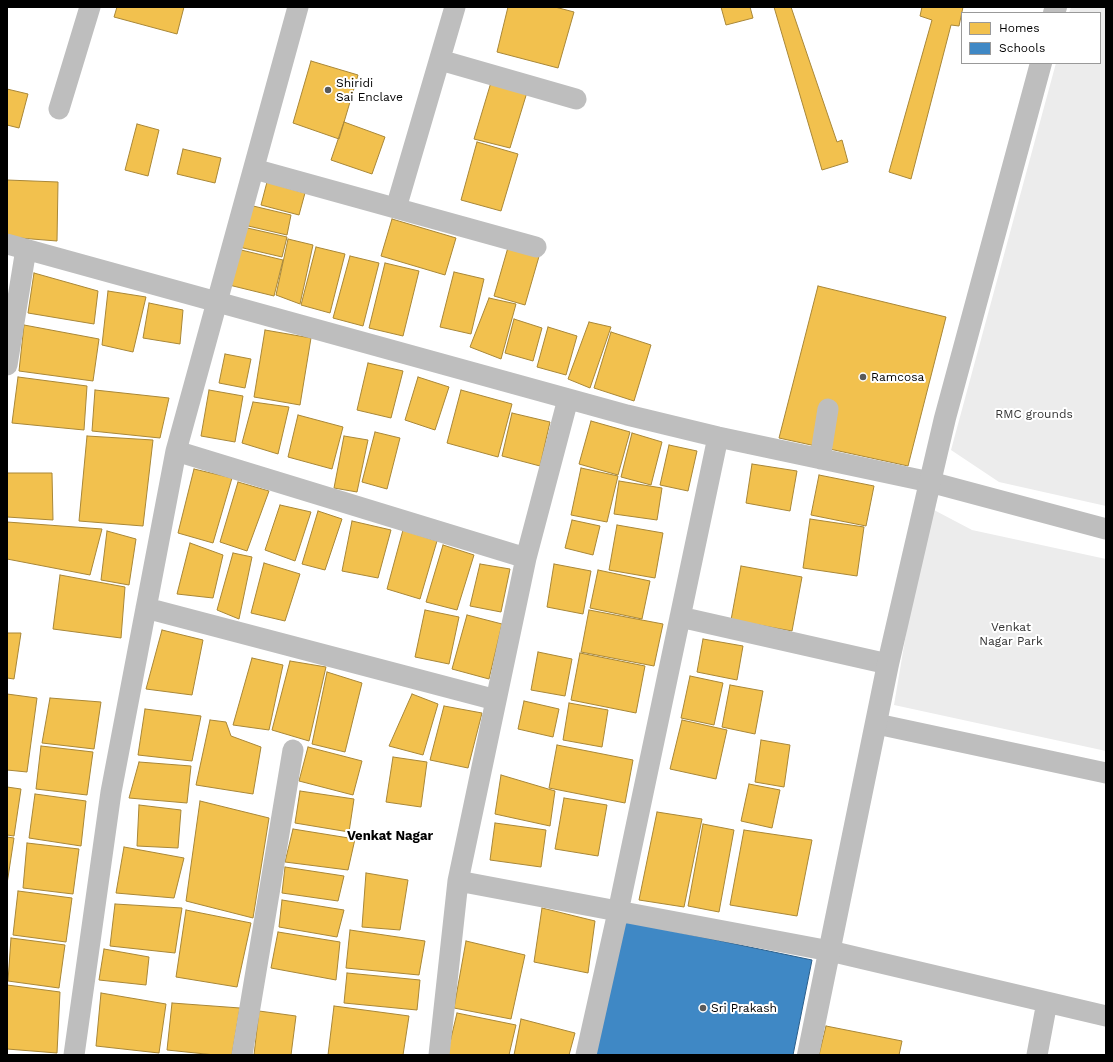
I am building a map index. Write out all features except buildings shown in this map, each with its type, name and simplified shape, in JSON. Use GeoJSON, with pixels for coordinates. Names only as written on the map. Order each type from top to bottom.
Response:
{"type":"FeatureCollection","features":[{"type":"Feature","properties":{"kind":"street"},"geometry":{"type":"LineString","coordinates":[[59,109],[90,7]]}},
{"type":"Feature","properties":{"kind":"street"},"geometry":{"type":"LineString","coordinates":[[74,1055],[111,792],[176,451],[298,7]]}},
{"type":"Feature","properties":{"kind":"street"},"geometry":{"type":"LineString","coordinates":[[396,208],[455,7]]}},
{"type":"Feature","properties":{"kind":"street"},"geometry":{"type":"LineString","coordinates":[[440,60],[576,99]]}},
{"type":"Feature","properties":{"kind":"street"},"geometry":{"type":"LineString","coordinates":[[808,1055],[877,724],[888,664],[930,482],[947,411],[1041,64]]}},
{"type":"Feature","properties":{"kind":"street"},"geometry":{"type":"LineString","coordinates":[[254,169],[536,247]]}},
{"type":"Feature","properties":{"kind":"street"},"geometry":{"type":"LineString","coordinates":[[7,365],[16,247],[627,415],[718,437],[930,482],[1106,529]]}},
{"type":"Feature","properties":{"kind":"street"},"geometry":{"type":"LineString","coordinates":[[439,1055],[458,881],[526,558],[568,399]]}},
{"type":"Feature","properties":{"kind":"street"},"geometry":{"type":"LineString","coordinates":[[820,459],[828,409]]}},
{"type":"Feature","properties":{"kind":"street"},"geometry":{"type":"LineString","coordinates":[[586,1055],[618,912],[718,437]]}},
{"type":"Feature","properties":{"kind":"street"},"geometry":{"type":"LineString","coordinates":[[176,451],[526,558]]}},
{"type":"Feature","properties":{"kind":"street"},"geometry":{"type":"LineString","coordinates":[[146,608],[496,700]]}},
{"type":"Feature","properties":{"kind":"street"},"geometry":{"type":"LineString","coordinates":[[680,618],[888,664]]}},
{"type":"Feature","properties":{"kind":"street"},"geometry":{"type":"LineString","coordinates":[[877,724],[1106,774]]}},
{"type":"Feature","properties":{"kind":"street"},"geometry":{"type":"LineString","coordinates":[[242,1055],[293,750]]}},
{"type":"Feature","properties":{"kind":"street"},"geometry":{"type":"LineString","coordinates":[[458,881],[830,951],[1106,1016]]}},
{"type":"Feature","properties":{"kind":"street"},"geometry":{"type":"LineString","coordinates":[[1037,1055],[1047,1002]]}},
{"type":"Feature","properties":{"kind":"green space","name":"RMC grounds"},"geometry":{"type":"Polygon","coordinates":[[[1071,7],[1106,7],[1106,506],[999,482],[951,450],[1056,64],[1101,64],[1101,12],[1069,12],[1071,7]]]}},
{"type":"Feature","properties":{"kind":"green space","name":"Venkat Nagar Park"},"geometry":{"type":"Polygon","coordinates":[[[934,510],[972,530],[1106,559],[1106,751],[894,705],[907,628],[934,510]]]}},
{"type":"Feature","properties":{"kind":"place","name":"Shiridi Sai Enclave"},"geometry":{"type":"Point","coordinates":[328,90]}},
{"type":"Feature","properties":{"kind":"place","name":"Ramcosa"},"geometry":{"type":"Point","coordinates":[863,377]}},
{"type":"Feature","properties":{"kind":"place","name":"Sri Prakash"},"geometry":{"type":"Point","coordinates":[703,1008]}},
{"type":"Feature","properties":{"kind":"district","name":"Venkat Nagar"},"geometry":{"type":"Point","coordinates":[390,836]}}]}
